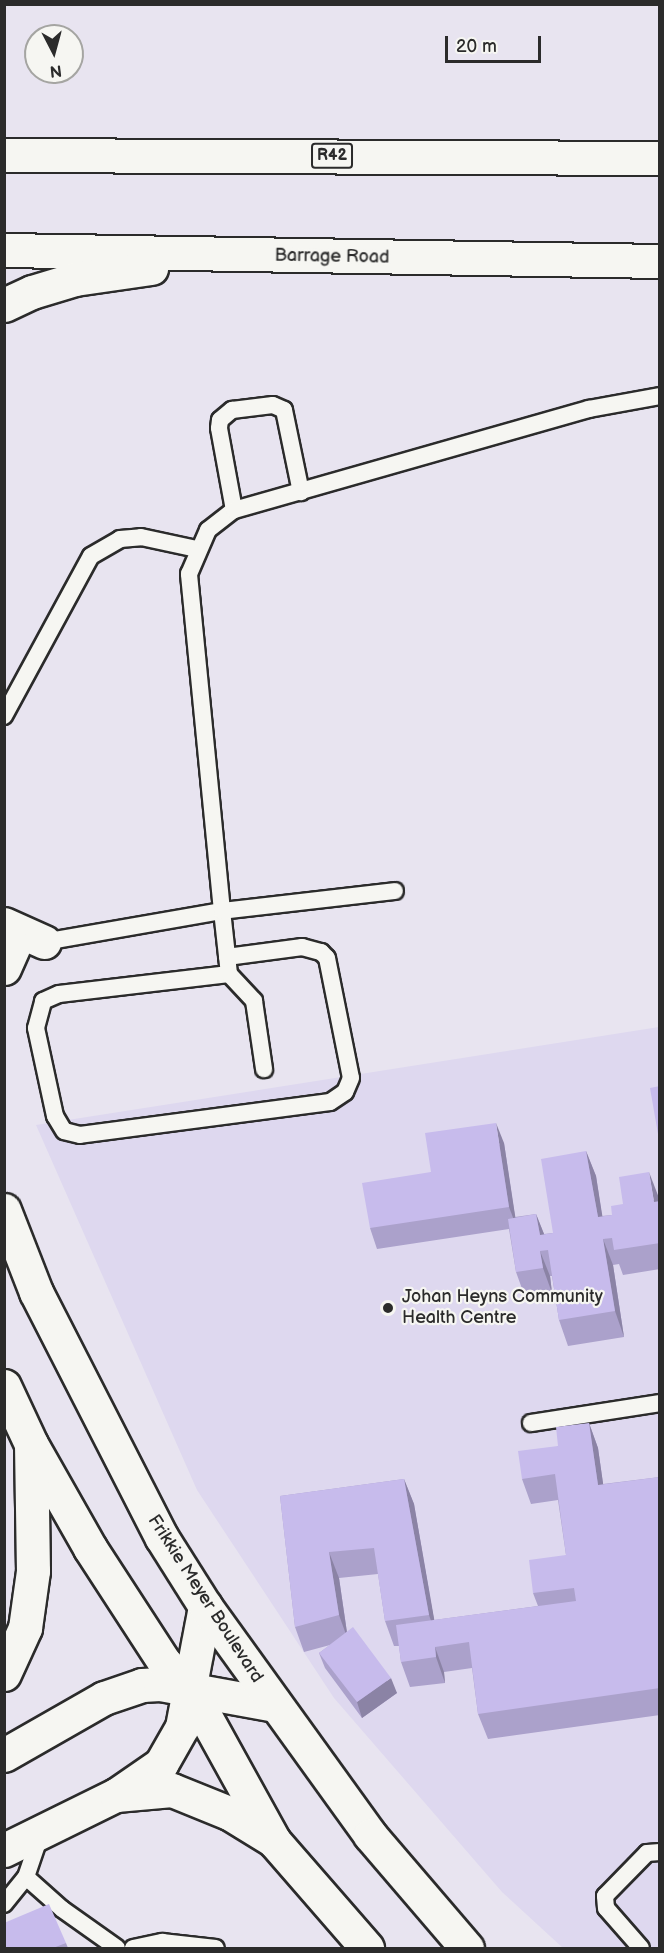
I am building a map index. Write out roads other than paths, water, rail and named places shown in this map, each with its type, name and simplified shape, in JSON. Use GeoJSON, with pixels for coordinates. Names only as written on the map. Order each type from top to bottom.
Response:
{"type":"FeatureCollection","features":[{"type":"Feature","properties":{"kind":"main road","name":"R42"},"geometry":{"type":"LineString","coordinates":[[10,153],[660,158]]}},
{"type":"Feature","properties":{"kind":"main road","name":"Barrage Road"},"geometry":{"type":"LineString","coordinates":[[4,250],[660,261]]}},
{"type":"Feature","properties":{"kind":"main road"},"geometry":{"type":"LineString","coordinates":[[4,305],[32,292],[75,279],[232,255]]}},
{"type":"Feature","properties":{"kind":"main road","name":"Frikkie Meyer Boulevard"},"geometry":{"type":"LineString","coordinates":[[4,1210],[36,1292],[101,1425],[162,1538],[205,1606],[370,1834],[467,1948]]}},
{"type":"Feature","properties":{"kind":"main road"},"geometry":{"type":"LineString","coordinates":[[4,1386],[31,1444],[90,1548],[164,1662],[190,1689],[274,1841],[367,1948]]}},
{"type":"Feature","properties":{"kind":"main road"},"geometry":{"type":"LineString","coordinates":[[4,1674],[25,1628],[33,1571],[31,1444]]}},
{"type":"Feature","properties":{"kind":"main road"},"geometry":{"type":"LineString","coordinates":[[4,1850],[116,1795],[161,1764],[173,1749],[190,1689],[205,1606]]}},
{"type":"Feature","properties":{"kind":"main road"},"geometry":{"type":"LineString","coordinates":[[4,1755],[126,1688],[160,1684],[275,1705]]}},
{"type":"Feature","properties":{"kind":"main road"},"geometry":{"type":"LineString","coordinates":[[116,1795],[172,1790],[229,1813],[274,1841]]}},
{"type":"Feature","properties":{"kind":"lane"},"geometry":{"type":"LineString","coordinates":[[264,1069],[255,1001],[228,965],[222,911],[189,574],[197,549],[208,530],[234,510],[589,409],[660,396]]}},
{"type":"Feature","properties":{"kind":"lane"},"geometry":{"type":"LineString","coordinates":[[234,510],[219,428],[220,420],[232,410],[273,405],[284,410],[300,492]]}},
{"type":"Feature","properties":{"kind":"lane"},"geometry":{"type":"LineString","coordinates":[[4,716],[91,556],[120,539],[141,537],[197,549]]}},
{"type":"Feature","properties":{"kind":"lane"},"geometry":{"type":"LineString","coordinates":[[14,945],[222,911],[395,891]]}},
{"type":"Feature","properties":{"kind":"lane"},"geometry":{"type":"LineString","coordinates":[[302,947],[321,952],[327,958],[351,1077],[345,1092],[330,1101],[71,1134],[58,1124],[36,1028],[43,1001],[59,994],[228,965],[302,947]]}},
{"type":"Feature","properties":{"kind":"lane"},"geometry":{"type":"LineString","coordinates":[[531,1423],[660,1403]]}},
{"type":"Feature","properties":{"kind":"lane"},"geometry":{"type":"LineString","coordinates":[[4,1904],[26,1876],[41,1832]]}},
{"type":"Feature","properties":{"kind":"lane"},"geometry":{"type":"LineString","coordinates":[[641,1948],[606,1908],[605,1896],[647,1853],[660,1852]]}},
{"type":"Feature","properties":{"kind":"lane"},"geometry":{"type":"LineString","coordinates":[[26,1876],[62,1909],[117,1948]]}},
{"type":"Feature","properties":{"kind":"lane"},"geometry":{"type":"LineString","coordinates":[[133,1948],[162,1942],[216,1948]]}},
{"type":"Feature","properties":{"kind":"place","name":"Johan Heyns Community Health Centre"},"geometry":{"type":"Point","coordinates":[388,1308]}}]}
